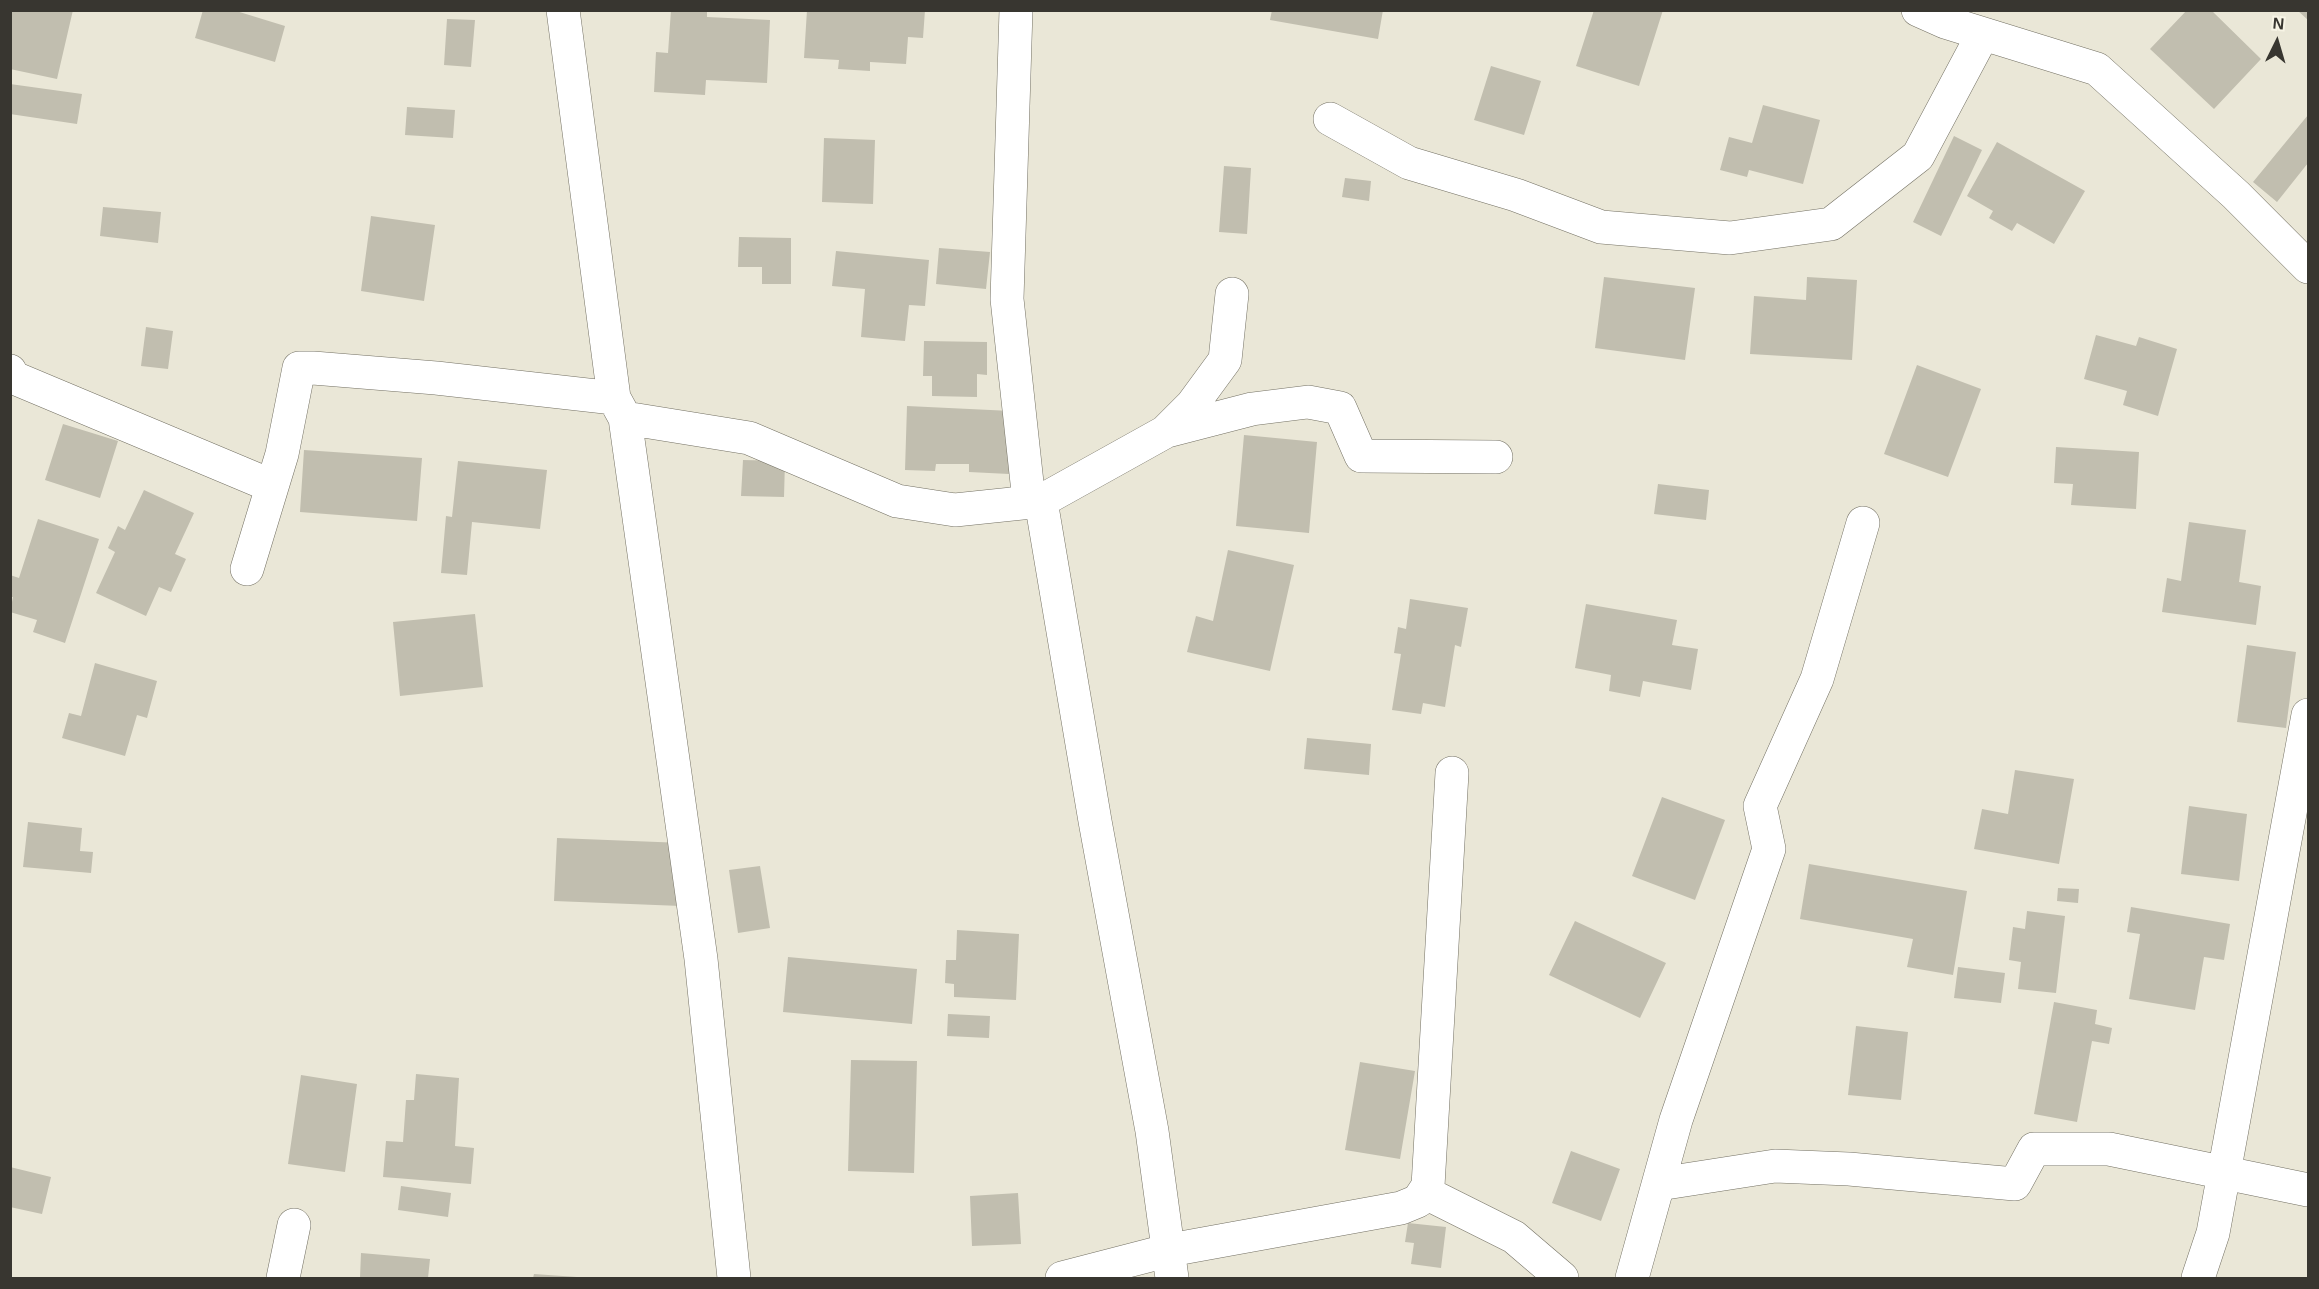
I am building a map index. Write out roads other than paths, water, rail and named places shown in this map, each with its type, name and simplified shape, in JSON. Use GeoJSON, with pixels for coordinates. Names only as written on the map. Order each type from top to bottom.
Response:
{"type":"FeatureCollection","features":[{"type":"Feature","properties":{"kind":"street"},"geometry":{"type":"LineString","coordinates":[[563,10],[701,959],[735,1278]]}},
{"type":"Feature","properties":{"kind":"street"},"geometry":{"type":"LineString","coordinates":[[1017,10],[1007,299],[1028,492],[1041,501],[1095,821],[1152,1131],[1171,1264]]}},
{"type":"Feature","properties":{"kind":"street"},"geometry":{"type":"LineString","coordinates":[[1918,10],[1945,22],[2097,69],[2236,195],[2308,267]]}},
{"type":"Feature","properties":{"kind":"street"},"geometry":{"type":"LineString","coordinates":[[1330,119],[1409,163],[1516,195],[1601,227],[1730,238],[1831,224],[1918,156],[1983,34]]}},
{"type":"Feature","properties":{"kind":"street"},"geometry":{"type":"LineString","coordinates":[[1165,432],[1192,405],[1225,360],[1232,294]]}},
{"type":"Feature","properties":{"kind":"street"},"geometry":{"type":"LineString","coordinates":[[247,569],[282,454],[299,368],[436,378],[620,408],[748,438],[897,501],[955,510],[1041,501],[1165,432],[1252,409],[1308,402],[1340,408],[1361,456],[1496,457]]}},
{"type":"Feature","properties":{"kind":"street"},"geometry":{"type":"LineString","coordinates":[[10,371],[12,376],[272,486]]}},
{"type":"Feature","properties":{"kind":"street"},"geometry":{"type":"LineString","coordinates":[[1632,1278],[1676,1120],[1769,849],[1760,806],[1817,679],[1863,523]]}},
{"type":"Feature","properties":{"kind":"street"},"geometry":{"type":"LineString","coordinates":[[2198,1278],[2213,1233],[2301,798],[2308,716]]}},
{"type":"Feature","properties":{"kind":"street"},"geometry":{"type":"LineString","coordinates":[[1062,1278],[1171,1264],[1401,1208],[1418,1201],[1428,1186],[1452,773]]}},
{"type":"Feature","properties":{"kind":"street"},"geometry":{"type":"LineString","coordinates":[[1659,1184],[1775,1166],[1849,1169],[2015,1184],[2034,1149],[2109,1149],[2308,1190]]}},
{"type":"Feature","properties":{"kind":"street"},"geometry":{"type":"LineString","coordinates":[[1424,1192],[1514,1237],[1562,1278]]}},
{"type":"Feature","properties":{"kind":"street"},"geometry":{"type":"LineString","coordinates":[[283,1278],[294,1225]]}}]}
